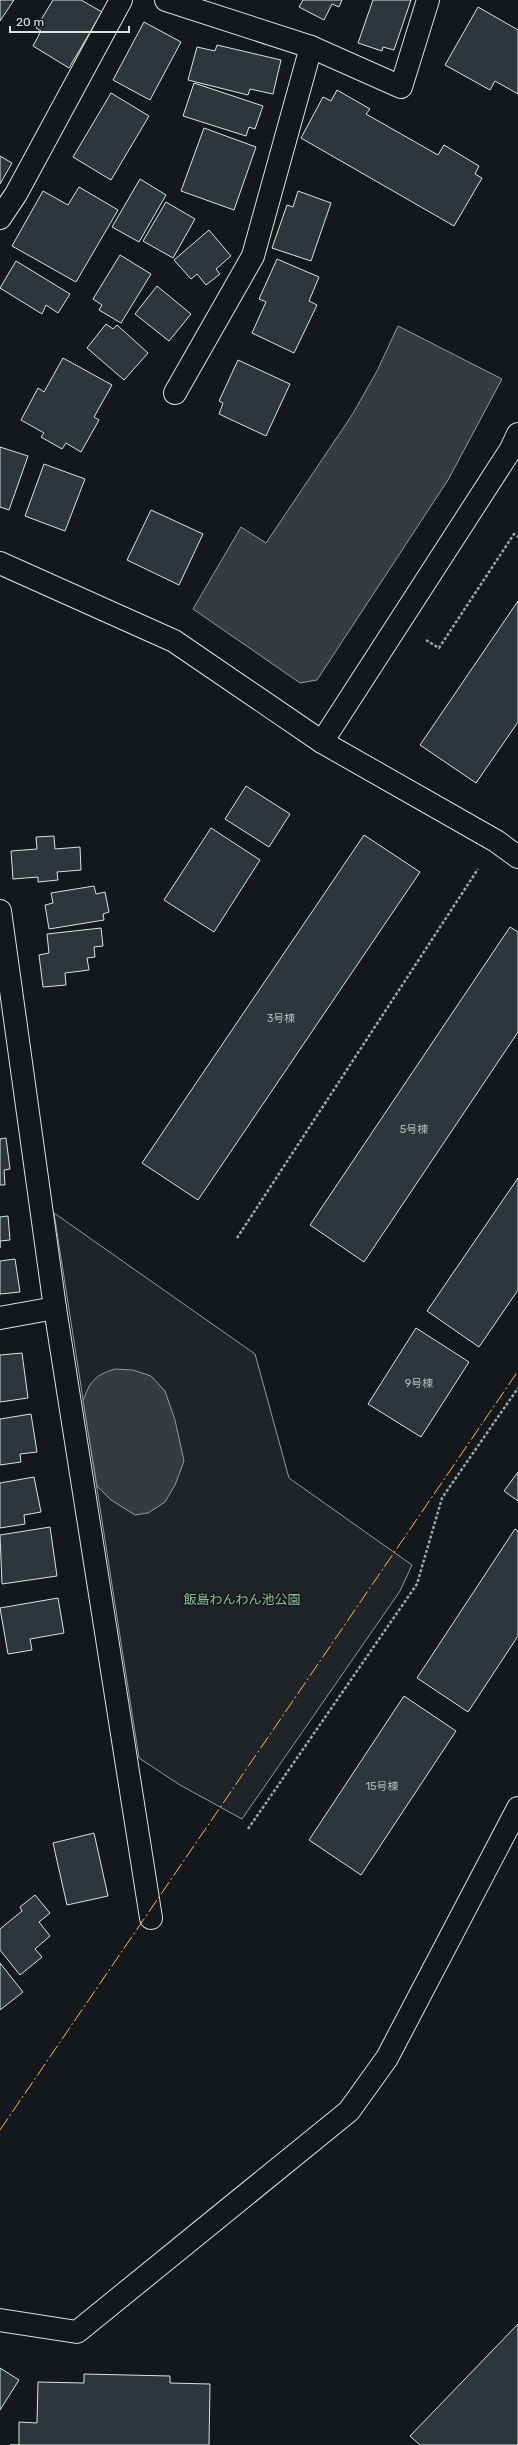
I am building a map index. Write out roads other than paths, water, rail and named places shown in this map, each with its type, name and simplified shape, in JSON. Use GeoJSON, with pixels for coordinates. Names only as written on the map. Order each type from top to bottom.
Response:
{"type":"FeatureCollection","features":[{"type":"Feature","properties":{"kind":"street"},"geometry":{"type":"LineString","coordinates":[[0,218],[16,194],[121,0]]}},
{"type":"Feature","properties":{"kind":"street"},"geometry":{"type":"LineString","coordinates":[[166,0],[311,46],[401,87],[428,0]]}},
{"type":"Feature","properties":{"kind":"street"},"geometry":{"type":"LineString","coordinates":[[175,393],[253,256],[311,46]]}},
{"type":"Feature","properties":{"kind":"street"},"geometry":{"type":"LineString","coordinates":[[322,742],[512,449],[518,434]]}},
{"type":"Feature","properties":{"kind":"street"},"geometry":{"type":"LineString","coordinates":[[0,563],[174,641],[322,742],[496,841],[518,856]]}},
{"type":"Feature","properties":{"kind":"street"},"geometry":{"type":"LineString","coordinates":[[0,911],[55,1308],[151,1918]]}},
{"type":"Feature","properties":{"kind":"street"},"geometry":{"type":"LineString","coordinates":[[0,1318],[55,1308]]}},
{"type":"Feature","properties":{"kind":"street"},"geometry":{"type":"LineString","coordinates":[[0,2320],[77,2332],[349,2111],[387,2058],[518,1808]]}},
{"type":"Feature","properties":{"kind":"park label","name":"飯島わんわん池公園"},"geometry":{"type":"Point","coordinates":[242,1599]}}]}
